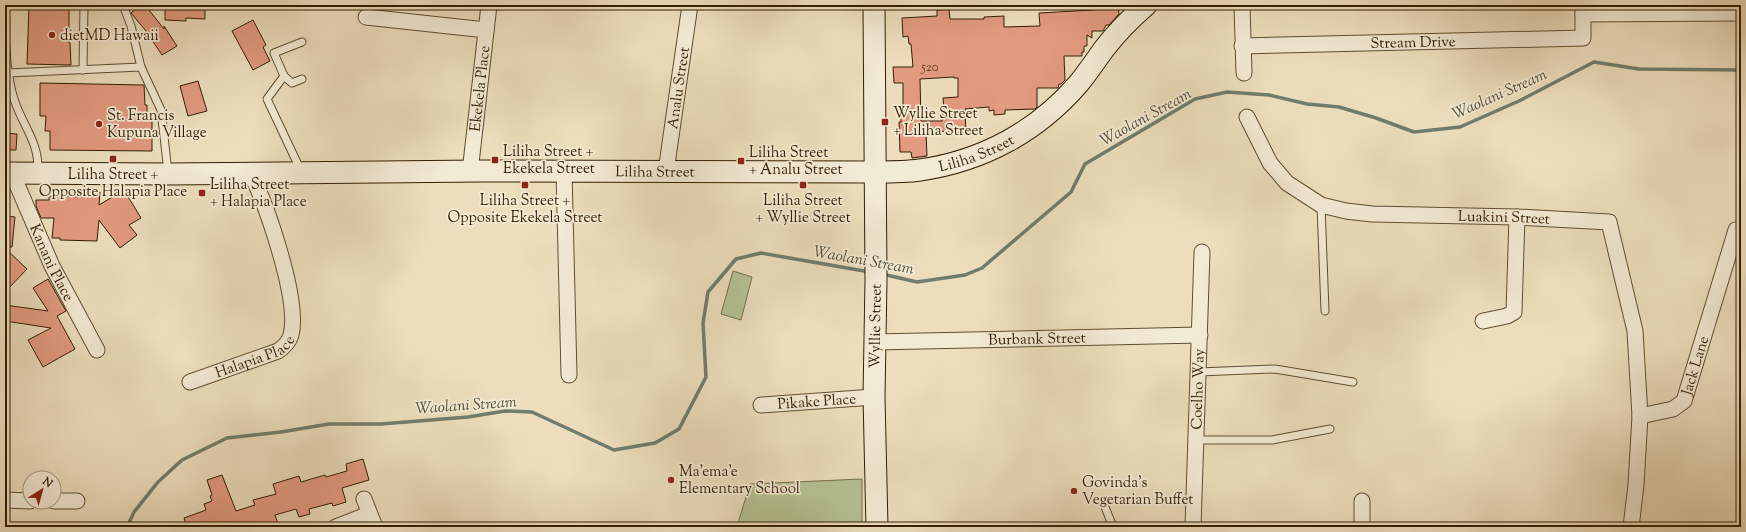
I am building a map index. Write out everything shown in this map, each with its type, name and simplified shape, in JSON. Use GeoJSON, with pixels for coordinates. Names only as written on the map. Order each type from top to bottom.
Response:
{"type":"FeatureCollection","features":[{"type":"Feature","properties":{"kind":"street","name":"Ekekela Place"},"geometry":{"type":"LineString","coordinates":[[470,172],[489,5]]}},
{"type":"Feature","properties":{"kind":"street","name":"Analu Street"},"geometry":{"type":"LineString","coordinates":[[666,171],[690,5]]}},
{"type":"Feature","properties":{"kind":"street","name":"Wyllie Street"},"geometry":{"type":"LineString","coordinates":[[874,5],[874,397],[877,527]]}},
{"type":"Feature","properties":{"kind":"street","name":"Liliha Street"},"geometry":{"type":"LineString","coordinates":[[9,173],[251,174],[564,171],[875,172],[920,170],[965,160],[988,151],[1018,136],[1040,121],[1068,95],[1113,37],[1146,5]]}},
{"type":"Feature","properties":{"kind":"street"},"geometry":{"type":"LineString","coordinates":[[1242,5],[1242,46],[1244,73]]}},
{"type":"Feature","properties":{"kind":"street"},"geometry":{"type":"LineString","coordinates":[[1583,10],[1741,13]]}},
{"type":"Feature","properties":{"kind":"street","name":"Stream Drive"},"geometry":{"type":"LineString","coordinates":[[1242,46],[1583,38],[1583,10]]}},
{"type":"Feature","properties":{"kind":"street"},"geometry":{"type":"LineString","coordinates":[[366,17],[486,30]]}},
{"type":"Feature","properties":{"kind":"street","name":"Luakini Street"},"geometry":{"type":"LineString","coordinates":[[1247,118],[1270,163],[1287,183],[1321,205],[1346,211],[1372,214],[1517,216],[1609,222],[1635,331],[1640,416]]}},
{"type":"Feature","properties":{"kind":"street"},"geometry":{"type":"LineString","coordinates":[[564,171],[569,375]]}},
{"type":"Feature","properties":{"kind":"street","name":"Kanani Place"},"geometry":{"type":"LineString","coordinates":[[9,173],[52,266],[97,350]]}},
{"type":"Feature","properties":{"kind":"street","name":"Halapia Place"},"geometry":{"type":"LineString","coordinates":[[190,382],[278,351],[283,348],[291,336],[293,324],[287,279],[260,191],[251,174]]}},
{"type":"Feature","properties":{"kind":"street"},"geometry":{"type":"LineString","coordinates":[[1482,321],[1507,316],[1514,312],[1517,216]]}},
{"type":"Feature","properties":{"kind":"street","name":"Jack Lane"},"geometry":{"type":"LineString","coordinates":[[1640,416],[1673,409],[1684,401],[1736,230],[1741,230]]}},
{"type":"Feature","properties":{"kind":"street","name":"Coelho Way"},"geometry":{"type":"LineString","coordinates":[[1193,527],[1202,252]]}},
{"type":"Feature","properties":{"kind":"street","name":"Burbank Street"},"geometry":{"type":"LineString","coordinates":[[874,342],[1200,335]]}},
{"type":"Feature","properties":{"kind":"street","name":"Pikake Place"},"geometry":{"type":"LineString","coordinates":[[761,405],[874,397]]}},
{"type":"Feature","properties":{"kind":"street"},"geometry":{"type":"LineString","coordinates":[[1631,527],[1636,485],[1640,416]]}},
{"type":"Feature","properties":{"kind":"street"},"geometry":{"type":"LineString","coordinates":[[336,527],[372,520],[364,499]]}},
{"type":"Feature","properties":{"kind":"street"},"geometry":{"type":"LineString","coordinates":[[5,500],[22,501]]}},
{"type":"Feature","properties":{"kind":"street"},"geometry":{"type":"LineString","coordinates":[[62,501],[77,501]]}},
{"type":"Feature","properties":{"kind":"street"},"geometry":{"type":"LineString","coordinates":[[1362,501],[1362,527]]}},
{"type":"Feature","properties":{"kind":"lane"},"geometry":{"type":"LineString","coordinates":[[83,70],[84,5]]}},
{"type":"Feature","properties":{"kind":"lane"},"geometry":{"type":"LineString","coordinates":[[123,5],[131,26],[141,67],[161,110],[168,174]]}},
{"type":"Feature","properties":{"kind":"lane"},"geometry":{"type":"LineString","coordinates":[[5,29],[8,74],[14,101],[36,148],[39,157],[38,173]]}},
{"type":"Feature","properties":{"kind":"lane"},"geometry":{"type":"LineString","coordinates":[[302,42],[274,53],[284,76],[292,83],[302,79]]}},
{"type":"Feature","properties":{"kind":"lane"},"geometry":{"type":"LineString","coordinates":[[8,74],[141,67]]}},
{"type":"Feature","properties":{"kind":"lane"},"geometry":{"type":"LineString","coordinates":[[284,76],[267,99],[302,173]]}},
{"type":"Feature","properties":{"kind":"lane"},"geometry":{"type":"LineString","coordinates":[[1321,205],[1325,311]]}},
{"type":"Feature","properties":{"kind":"lane"},"geometry":{"type":"LineString","coordinates":[[1199,372],[1274,369],[1353,382]]}},
{"type":"Feature","properties":{"kind":"lane"},"geometry":{"type":"LineString","coordinates":[[1197,440],[1272,440],[1330,429]]}},
{"type":"Feature","properties":{"kind":"lane"},"geometry":{"type":"LineString","coordinates":[[1105,507],[1113,527]]}},
{"type":"Feature","properties":{"kind":"green space"},"geometry":{"type":"Polygon","coordinates":[[[733,271],[752,277],[741,320],[721,314],[733,271]]]}},
{"type":"Feature","properties":{"kind":"green space"},"geometry":{"type":"Polygon","coordinates":[[[862,479],[862,527],[740,527],[738,523],[750,484],[862,479]]]}},
{"type":"Feature","properties":{"kind":"building","name":"dietMD Hawaii"},"geometry":{"type":"Polygon","coordinates":[[[29,5],[69,5],[69,29],[59,36],[70,43],[71,65],[27,64],[29,5]]]}},
{"type":"Feature","properties":{"kind":"building"},"geometry":{"type":"Polygon","coordinates":[[[141,5],[145,5],[164,29],[164,26],[177,46],[162,55],[146,31],[131,13],[141,5]]]}},
{"type":"Feature","properties":{"kind":"building"},"geometry":{"type":"Polygon","coordinates":[[[165,5],[205,5],[205,19],[186,18],[186,21],[165,20],[165,5]]]}},
{"type":"Feature","properties":{"kind":"building"},"geometry":{"type":"Polygon","coordinates":[[[1118,5],[1119,14],[1109,25],[1106,25],[1103,31],[1092,31],[1092,38],[1087,35],[1087,46],[1084,46],[1082,56],[1064,56],[1065,80],[1059,84],[1058,88],[1037,88],[1037,107],[1035,109],[1005,110],[1005,114],[994,115],[994,110],[989,111],[989,107],[965,109],[966,133],[951,133],[951,131],[926,132],[927,156],[912,158],[911,152],[900,152],[899,122],[901,122],[900,109],[903,109],[903,83],[894,83],[893,67],[913,67],[911,44],[909,44],[908,36],[903,37],[902,18],[937,16],[937,10],[949,9],[950,19],[984,19],[984,17],[1004,16],[1004,27],[1040,26],[1039,13],[1093,10],[1093,6],[1118,5]],[[958,78],[920,79],[921,121],[942,121],[942,110],[944,110],[943,98],[958,97],[958,78]]]}},
{"type":"Feature","properties":{"kind":"building"},"geometry":{"type":"Polygon","coordinates":[[[253,20],[266,45],[263,47],[270,61],[253,70],[232,31],[253,20]]]}},
{"type":"Feature","properties":{"kind":"building"},"geometry":{"type":"Polygon","coordinates":[[[198,81],[207,111],[188,116],[180,86],[198,81]]]}},
{"type":"Feature","properties":{"kind":"building","name":"St. Francis Kupuna Village"},"geometry":{"type":"Polygon","coordinates":[[[40,83],[144,85],[147,116],[152,117],[152,151],[50,150],[50,131],[45,131],[46,116],[40,116],[40,83]]]}},
{"type":"Feature","properties":{"kind":"building"},"geometry":{"type":"Polygon","coordinates":[[[5,133],[17,134],[16,150],[5,150],[5,133]]]}},
{"type":"Feature","properties":{"kind":"building"},"geometry":{"type":"Polygon","coordinates":[[[124,190],[141,218],[129,225],[137,235],[120,248],[99,220],[97,241],[60,240],[60,238],[52,238],[54,218],[41,218],[36,206],[36,200],[49,200],[49,196],[85,197],[86,191],[100,192],[99,205],[124,190]]]}},
{"type":"Feature","properties":{"kind":"building"},"geometry":{"type":"Polygon","coordinates":[[[5,216],[15,217],[12,247],[5,247],[5,216]]]}},
{"type":"Feature","properties":{"kind":"building"},"geometry":{"type":"Polygon","coordinates":[[[5,248],[27,269],[5,292],[5,248]]]}},
{"type":"Feature","properties":{"kind":"building"},"geometry":{"type":"Polygon","coordinates":[[[48,279],[66,311],[57,316],[75,349],[43,367],[28,340],[51,328],[5,321],[5,305],[48,311],[33,288],[48,279]]]}},
{"type":"Feature","properties":{"kind":"building"},"geometry":{"type":"Polygon","coordinates":[[[363,459],[369,480],[342,488],[346,502],[333,506],[332,503],[309,509],[310,514],[299,517],[296,509],[275,515],[279,527],[187,527],[184,518],[206,510],[204,504],[212,501],[210,496],[212,495],[207,480],[222,475],[236,511],[255,505],[253,500],[276,494],[273,484],[299,476],[301,482],[325,475],[326,477],[347,471],[346,464],[363,459]]]}},
{"type":"Feature","properties":{"kind":"waterway","name":"Waolani Stream"},"geometry":{"type":"LineString","coordinates":[[882,274],[917,282],[965,275],[982,268],[1071,192],[1085,164],[1195,99],[1227,92],[1269,95],[1307,104],[1339,107],[1376,118],[1414,132],[1460,127],[1519,101],[1594,62],[1639,69],[1741,70]]}},
{"type":"Feature","properties":{"kind":"waterway","name":"Waolani Stream"},"geometry":{"type":"LineString","coordinates":[[127,527],[134,512],[158,482],[182,460],[227,438],[281,432],[329,424],[381,424],[468,417],[505,411],[532,412],[614,450],[655,443],[679,429],[706,377],[703,323],[708,292],[736,259],[761,253],[870,272]]}},
{"type":"Feature","properties":{"kind":"place","name":"dietMD Hawaii"},"geometry":{"type":"Point","coordinates":[52,35]}},
{"type":"Feature","properties":{"kind":"place","name":"Wyllie Street + Liliha Street"},"geometry":{"type":"Point","coordinates":[885,122]}},
{"type":"Feature","properties":{"kind":"place","name":"St. Francis Kupuna Village"},"geometry":{"type":"Point","coordinates":[99,124]}},
{"type":"Feature","properties":{"kind":"place","name":"Liliha Street + Opposite Halapia Place"},"geometry":{"type":"Point","coordinates":[113,159]}},
{"type":"Feature","properties":{"kind":"place","name":"Liliha Street + Ekekela Street"},"geometry":{"type":"Point","coordinates":[495,160]}},
{"type":"Feature","properties":{"kind":"place","name":"Liliha Street + Analu Street"},"geometry":{"type":"Point","coordinates":[741,161]}},
{"type":"Feature","properties":{"kind":"place","name":"Liliha Street + Opposite Ekekela Street"},"geometry":{"type":"Point","coordinates":[525,185]}},
{"type":"Feature","properties":{"kind":"place","name":"Liliha Street + Wyllie Street"},"geometry":{"type":"Point","coordinates":[803,185]}},
{"type":"Feature","properties":{"kind":"place","name":"Liliha Street + Halapia Place"},"geometry":{"type":"Point","coordinates":[202,193]}},
{"type":"Feature","properties":{"kind":"place","name":"Ma'ema'e Elementary School"},"geometry":{"type":"Point","coordinates":[671,480]}},
{"type":"Feature","properties":{"kind":"place","name":"Govinda’s Vegetarian Buffet"},"geometry":{"type":"Point","coordinates":[1074,491]}}]}
